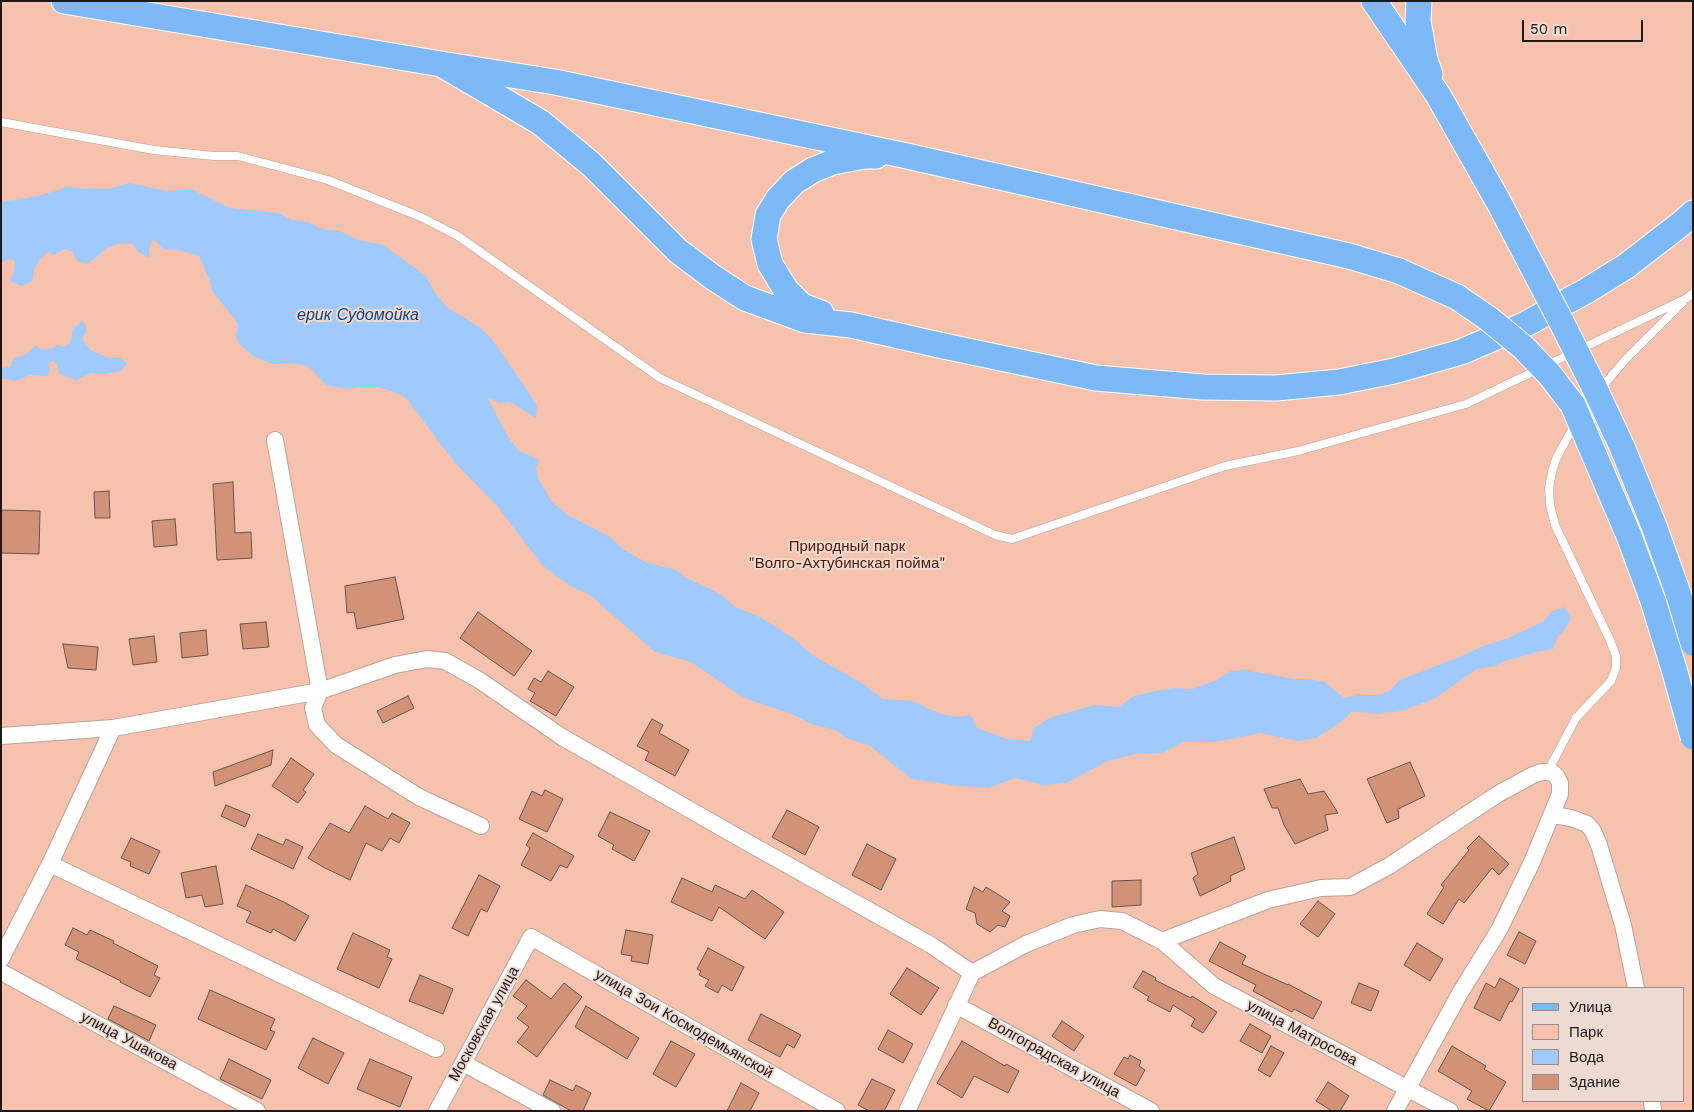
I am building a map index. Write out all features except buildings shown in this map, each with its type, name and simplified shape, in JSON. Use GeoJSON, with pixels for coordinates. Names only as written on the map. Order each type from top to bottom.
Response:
{"type":"FeatureCollection","features":[{"type":"Feature","properties":{"kind":"main road"},"geometry":{"type":"LineString","coordinates":[[64,1],[555,82],[906,156],[1339,254],[1399,271],[1457,297],[1489,319],[1523,347],[1550,375],[1573,405],[1629,536],[1653,601],[1693,737]]}},
{"type":"Feature","properties":{"kind":"main road"},"geometry":{"type":"LineString","coordinates":[[1374,1],[1438,95],[1498,201],[1567,331],[1623,449],[1654,526],[1678,593],[1693,643]]}},
{"type":"Feature","properties":{"kind":"main road"},"geometry":{"type":"LineString","coordinates":[[1419,1],[1418,21],[1425,60],[1438,95]]}},
{"type":"Feature","properties":{"kind":"main road"},"geometry":{"type":"LineString","coordinates":[[441,64],[540,122],[591,164],[678,251],[745,298],[805,320],[851,325],[938,346],[1096,378],[1203,387],[1276,388],[1339,382],[1394,371],[1461,352],[1524,325],[1586,291],[1625,266],[1693,213]]}},
{"type":"Feature","properties":{"kind":"main road"},"geometry":{"type":"LineString","coordinates":[[851,325],[802,306],[786,290],[770,264],[764,239],[768,215],[778,199],[794,182],[813,170],[833,162],[865,156],[906,156]]}},
{"type":"Feature","properties":{"kind":"street"},"geometry":{"type":"LineString","coordinates":[[275,440],[320,690],[313,708],[317,725],[336,745],[418,797],[482,826]]}},
{"type":"Feature","properties":{"kind":"street"},"geometry":{"type":"LineString","coordinates":[[1,736],[113,728],[320,690],[395,665],[427,659],[445,661],[479,680],[562,737],[931,944],[972,973],[908,1111]]}},
{"type":"Feature","properties":{"kind":"street"},"geometry":{"type":"LineString","coordinates":[[1,959],[50,864],[113,728]]}},
{"type":"Feature","properties":{"kind":"street"},"geometry":{"type":"LineString","coordinates":[[1162,941],[1268,900],[1321,888],[1350,886],[1389,866],[1498,794],[1533,775],[1548,771],[1552,772],[1560,784],[1560,794],[1553,815],[1499,930],[1460,993],[1395,1111]]}},
{"type":"Feature","properties":{"kind":"street"},"geometry":{"type":"LineString","coordinates":[[1553,815],[1571,818],[1587,824],[1593,831],[1623,925],[1636,987]]}},
{"type":"Feature","properties":{"kind":"street"},"geometry":{"type":"LineString","coordinates":[[50,864],[436,1049]]}},
{"type":"Feature","properties":{"kind":"street","name":"улица Матросова"},"geometry":{"type":"LineString","coordinates":[[972,973],[1026,944],[1073,925],[1100,919],[1122,921],[1162,941],[1214,986],[1450,1111]]}},
{"type":"Feature","properties":{"kind":"street","name":"Московская улица"},"geometry":{"type":"LineString","coordinates":[[437,1111],[531,937]]}},
{"type":"Feature","properties":{"kind":"street","name":"улица Зои Космодемьянской"},"geometry":{"type":"LineString","coordinates":[[531,937],[837,1111]]}},
{"type":"Feature","properties":{"kind":"street","name":"улица Ушакова"},"geometry":{"type":"LineString","coordinates":[[1,972],[258,1111]]}},
{"type":"Feature","properties":{"kind":"street","name":"Волгоградская улица"},"geometry":{"type":"LineString","coordinates":[[956,1005],[1151,1111]]}},
{"type":"Feature","properties":{"kind":"street"},"geometry":{"type":"LineString","coordinates":[[463,1063],[552,1111]]}},
{"type":"Feature","properties":{"kind":"lane"},"geometry":{"type":"LineString","coordinates":[[1,122],[154,150],[214,156],[238,156],[328,180],[421,217],[458,236],[660,378],[995,534],[1012,539],[1226,466],[1298,451],[1466,404],[1690,296]]}},
{"type":"Feature","properties":{"kind":"lane"},"geometry":{"type":"LineString","coordinates":[[1548,771],[1576,718],[1611,681],[1616,668],[1616,656],[1555,525],[1548,488],[1556,458],[1590,401],[1626,359],[1690,296]]}},
{"type":"Feature","properties":{"kind":"green space","name":"Природный парк \"Волго-Ахтубинская пойма\""},"geometry":{"type":"Polygon","coordinates":[[[1,1],[1693,1],[1693,1111],[1,1111],[1,1]]]}},
{"type":"Feature","properties":{"kind":"water","name":"ерик Судомойка"},"geometry":{"type":"Polygon","coordinates":[[[130,183],[167,191],[191,189],[230,208],[278,213],[292,220],[308,222],[322,229],[340,231],[356,239],[383,245],[426,276],[435,293],[448,308],[478,326],[491,338],[524,385],[537,406],[536,418],[510,402],[499,403],[487,397],[508,437],[518,450],[539,460],[536,468],[538,478],[552,502],[568,515],[610,537],[623,549],[647,563],[674,569],[687,578],[722,595],[735,607],[762,618],[794,639],[814,656],[860,682],[883,699],[912,701],[941,714],[958,717],[971,715],[977,728],[1007,739],[1030,741],[1034,728],[1049,718],[1094,705],[1118,707],[1134,696],[1155,691],[1174,688],[1192,689],[1214,681],[1231,671],[1246,670],[1294,679],[1325,682],[1344,698],[1356,695],[1379,695],[1389,691],[1400,680],[1486,645],[1506,639],[1544,621],[1551,612],[1564,607],[1571,618],[1566,628],[1557,638],[1553,649],[1508,660],[1495,666],[1477,669],[1434,699],[1404,710],[1382,713],[1351,712],[1344,720],[1316,738],[1298,741],[1261,733],[1214,742],[1183,742],[1162,753],[1135,754],[1108,761],[1066,783],[1044,785],[1015,778],[989,788],[912,779],[870,746],[847,738],[835,730],[811,724],[794,715],[744,698],[691,662],[655,652],[590,595],[570,586],[542,565],[498,507],[455,463],[406,398],[378,387],[347,389],[326,385],[309,367],[295,363],[272,364],[253,356],[238,343],[236,334],[238,325],[212,291],[210,281],[199,256],[175,249],[164,249],[153,239],[149,249],[150,258],[138,252],[133,244],[120,243],[107,248],[88,264],[77,261],[72,251],[65,249],[53,255],[48,252],[40,259],[34,270],[33,280],[29,283],[21,286],[10,281],[14,272],[15,261],[8,259],[1,263],[1,202],[38,196],[65,188],[107,189],[130,183]]]}},
{"type":"Feature","properties":{"kind":"water"},"geometry":{"type":"Polygon","coordinates":[[[82,321],[86,326],[86,333],[82,338],[86,345],[92,351],[109,358],[120,358],[127,363],[121,371],[104,374],[91,373],[76,380],[59,374],[57,364],[52,361],[48,363],[50,370],[48,376],[30,375],[15,381],[1,378],[1,368],[10,367],[14,358],[25,355],[36,345],[42,350],[54,348],[57,344],[63,347],[70,343],[72,330],[82,321]]]}}]}
